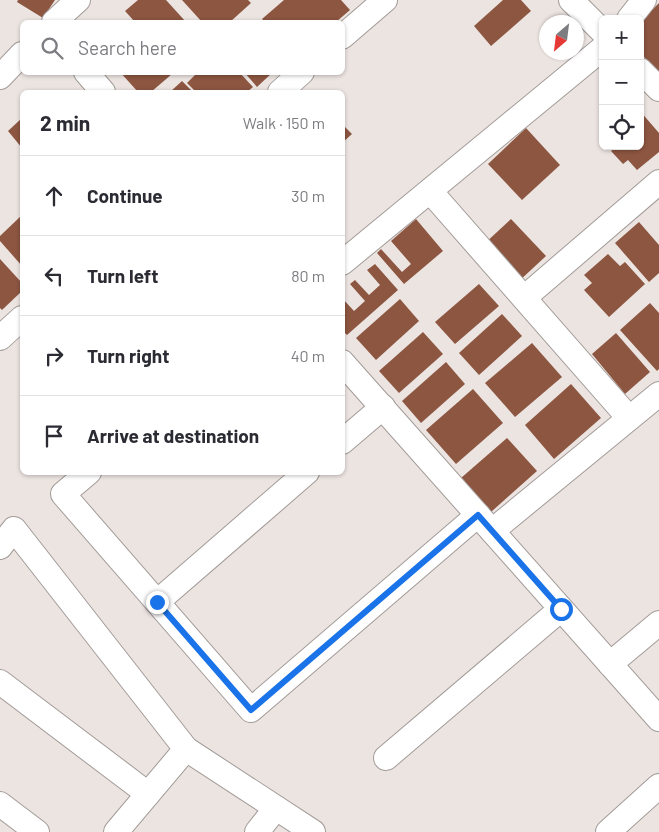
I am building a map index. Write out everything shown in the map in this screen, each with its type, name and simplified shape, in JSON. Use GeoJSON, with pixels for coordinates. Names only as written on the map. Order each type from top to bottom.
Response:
{"type":"FeatureCollection","features":[{"type":"Feature","properties":{"kind":"street"},"geometry":{"type":"LineString","coordinates":[[56,20],[78,0]]}},
{"type":"Feature","properties":{"kind":"street"},"geometry":{"type":"LineString","coordinates":[[345,34],[385,0]]}},
{"type":"Feature","properties":{"kind":"street"},"geometry":{"type":"LineString","coordinates":[[571,0],[599,28]]}},
{"type":"Feature","properties":{"kind":"street"},"geometry":{"type":"LineString","coordinates":[[632,15],[644,0]]}},
{"type":"Feature","properties":{"kind":"street"},"geometry":{"type":"LineString","coordinates":[[345,261],[599,51]]}},
{"type":"Feature","properties":{"kind":"street"},"geometry":{"type":"LineString","coordinates":[[0,77],[20,56]]}},
{"type":"Feature","properties":{"kind":"street"},"geometry":{"type":"LineString","coordinates":[[644,74],[659,89]]}},
{"type":"Feature","properties":{"kind":"street"},"geometry":{"type":"LineString","coordinates":[[89,75],[101,90]]}},
{"type":"Feature","properties":{"kind":"street"},"geometry":{"type":"LineString","coordinates":[[282,90],[299,75]]}},
{"type":"Feature","properties":{"kind":"street"},"geometry":{"type":"LineString","coordinates":[[524,298],[659,182]]}},
{"type":"Feature","properties":{"kind":"street"},"geometry":{"type":"LineString","coordinates":[[430,191],[629,418]]}},
{"type":"Feature","properties":{"kind":"street"},"geometry":{"type":"LineString","coordinates":[[0,338],[20,320]]}},
{"type":"Feature","properties":{"kind":"street"},"geometry":{"type":"LineString","coordinates":[[345,365],[659,719]]}},
{"type":"Feature","properties":{"kind":"street"},"geometry":{"type":"LineString","coordinates":[[85,475],[63,494],[251,710],[485,523],[659,394]]}},
{"type":"Feature","properties":{"kind":"street"},"geometry":{"type":"LineString","coordinates":[[345,439],[382,407]]}},
{"type":"Feature","properties":{"kind":"street"},"geometry":{"type":"LineString","coordinates":[[157,602],[304,475]]}},
{"type":"Feature","properties":{"kind":"street"},"geometry":{"type":"LineString","coordinates":[[0,547],[14,530],[186,748],[313,832]]}},
{"type":"Feature","properties":{"kind":"street"},"geometry":{"type":"LineString","coordinates":[[386,758],[561,609]]}},
{"type":"Feature","properties":{"kind":"street"},"geometry":{"type":"LineString","coordinates":[[610,664],[659,623]]}},
{"type":"Feature","properties":{"kind":"street"},"geometry":{"type":"LineString","coordinates":[[0,682],[148,794]]}},
{"type":"Feature","properties":{"kind":"street"},"geometry":{"type":"LineString","coordinates":[[116,832],[186,748]]}},
{"type":"Feature","properties":{"kind":"street"},"geometry":{"type":"LineString","coordinates":[[608,832],[659,786]]}},
{"type":"Feature","properties":{"kind":"street"},"geometry":{"type":"LineString","coordinates":[[0,804],[37,832]]}},
{"type":"Feature","properties":{"kind":"street"},"geometry":{"type":"LineString","coordinates":[[257,832],[276,808]]}},
{"type":"Feature","properties":{"kind":"building"},"geometry":{"type":"Polygon","coordinates":[[[18,0],[55,0],[43,18],[17,2],[18,0]]]}},
{"type":"Feature","properties":{"kind":"building"},"geometry":{"type":"Polygon","coordinates":[[[138,0],[166,0],[184,20],[133,20],[125,11],[138,0]]]}},
{"type":"Feature","properties":{"kind":"building"},"geometry":{"type":"Polygon","coordinates":[[[182,0],[248,0],[251,3],[232,20],[200,20],[182,0]]]}},
{"type":"Feature","properties":{"kind":"building"},"geometry":{"type":"Polygon","coordinates":[[[284,0],[341,0],[350,10],[338,20],[262,19],[284,0]]]}},
{"type":"Feature","properties":{"kind":"building"},"geometry":{"type":"Polygon","coordinates":[[[503,0],[521,0],[531,11],[491,46],[474,26],[503,0]]]}},
{"type":"Feature","properties":{"kind":"building"},"geometry":{"type":"Polygon","coordinates":[[[659,3],[659,72],[644,57],[644,18],[659,3]]]}},
{"type":"Feature","properties":{"kind":"building"},"geometry":{"type":"Polygon","coordinates":[[[123,75],[171,75],[153,90],[136,90],[123,75]]]}},
{"type":"Feature","properties":{"kind":"building"},"geometry":{"type":"Polygon","coordinates":[[[195,75],[242,75],[253,87],[249,90],[194,90],[187,83],[195,75]]]}},
{"type":"Feature","properties":{"kind":"building"},"geometry":{"type":"Polygon","coordinates":[[[247,75],[270,75],[257,87],[247,75]]]}},
{"type":"Feature","properties":{"kind":"building"},"geometry":{"type":"Polygon","coordinates":[[[182,81],[191,90],[172,90],[182,81]]]}},
{"type":"Feature","properties":{"kind":"building"},"geometry":{"type":"Polygon","coordinates":[[[644,116],[659,133],[659,152],[637,170],[628,160],[623,164],[611,151],[644,150],[644,116]]]}},
{"type":"Feature","properties":{"kind":"building"},"geometry":{"type":"Polygon","coordinates":[[[20,120],[20,146],[8,131],[20,120]]]}},
{"type":"Feature","properties":{"kind":"building"},"geometry":{"type":"Polygon","coordinates":[[[345,127],[352,134],[345,140],[345,127]]]}},
{"type":"Feature","properties":{"kind":"building"},"geometry":{"type":"Polygon","coordinates":[[[526,128],[560,165],[522,200],[488,164],[526,128]]]}},
{"type":"Feature","properties":{"kind":"building"},"geometry":{"type":"Polygon","coordinates":[[[20,217],[20,264],[0,241],[0,236],[20,217]]]}},
{"type":"Feature","properties":{"kind":"building"},"geometry":{"type":"Polygon","coordinates":[[[416,219],[443,251],[404,284],[377,253],[381,249],[402,272],[411,264],[391,241],[416,219]]]}},
{"type":"Feature","properties":{"kind":"building"},"geometry":{"type":"Polygon","coordinates":[[[511,219],[546,256],[518,282],[483,245],[511,219]]]}},
{"type":"Feature","properties":{"kind":"building"},"geometry":{"type":"Polygon","coordinates":[[[639,222],[659,245],[659,273],[649,282],[615,243],[639,222]]]}},
{"type":"Feature","properties":{"kind":"building"},"geometry":{"type":"Polygon","coordinates":[[[608,254],[620,266],[625,262],[645,284],[609,317],[584,290],[592,283],[584,275],[608,254]]]}},
{"type":"Feature","properties":{"kind":"building"},"geometry":{"type":"Polygon","coordinates":[[[0,259],[20,281],[20,293],[2,310],[0,308],[0,259]]]}},
{"type":"Feature","properties":{"kind":"building"},"geometry":{"type":"Polygon","coordinates":[[[375,264],[398,290],[347,335],[345,333],[345,301],[354,311],[365,301],[350,284],[355,280],[369,295],[380,285],[367,270],[375,264]]]}},
{"type":"Feature","properties":{"kind":"building"},"geometry":{"type":"Polygon","coordinates":[[[479,284],[499,306],[455,344],[435,322],[479,284]]]}},
{"type":"Feature","properties":{"kind":"building"},"geometry":{"type":"Polygon","coordinates":[[[400,299],[419,321],[376,360],[356,338],[400,299]]]}},
{"type":"Feature","properties":{"kind":"building"},"geometry":{"type":"Polygon","coordinates":[[[650,303],[659,313],[659,369],[657,371],[620,330],[650,303]]]}},
{"type":"Feature","properties":{"kind":"building"},"geometry":{"type":"Polygon","coordinates":[[[502,314],[522,336],[479,375],[459,353],[502,314]]]}},
{"type":"Feature","properties":{"kind":"building"},"geometry":{"type":"Polygon","coordinates":[[[423,332],[443,354],[399,393],[379,371],[423,332]]]}},
{"type":"Feature","properties":{"kind":"building"},"geometry":{"type":"Polygon","coordinates":[[[616,333],[650,372],[625,394],[592,354],[616,333]]]}},
{"type":"Feature","properties":{"kind":"building"},"geometry":{"type":"Polygon","coordinates":[[[532,343],[562,377],[515,417],[485,383],[532,343]]]}},
{"type":"Feature","properties":{"kind":"building"},"geometry":{"type":"Polygon","coordinates":[[[446,362],[465,384],[421,423],[402,401],[446,362]]]}},
{"type":"Feature","properties":{"kind":"building"},"geometry":{"type":"Polygon","coordinates":[[[571,384],[601,418],[554,459],[525,425],[571,384]]]}},
{"type":"Feature","properties":{"kind":"building"},"geometry":{"type":"Polygon","coordinates":[[[473,389],[503,423],[456,464],[426,430],[473,389]]]}},
{"type":"Feature","properties":{"kind":"building"},"geometry":{"type":"Polygon","coordinates":[[[507,438],[537,471],[491,512],[461,478],[507,438]]]}},
{"type":"Feature","properties":{"kind":"route"},"geometry":{"type":"LineString","coordinates":[[157,602],[251,710],[478,515],[561,609]]}}]}
